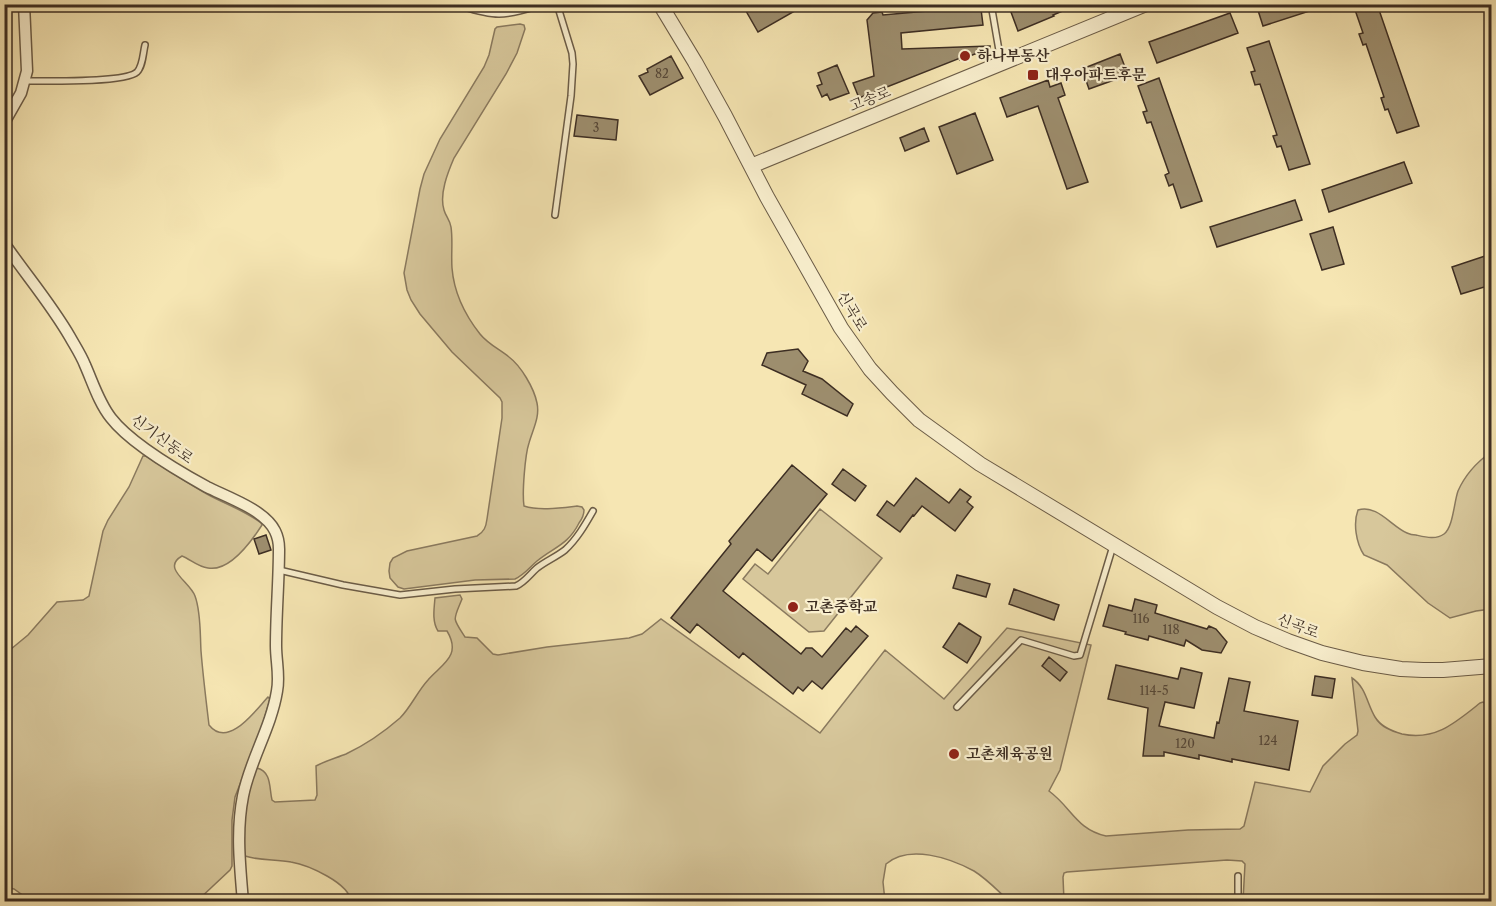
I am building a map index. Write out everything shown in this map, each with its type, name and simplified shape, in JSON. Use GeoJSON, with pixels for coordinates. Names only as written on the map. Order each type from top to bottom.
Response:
{"type":"FeatureCollection","features":[{"type":"Feature","properties":{"kind":"street"},"geometry":{"type":"LineString","coordinates":[[4,123],[21,93],[27,71],[24,4]]}},
{"type":"Feature","properties":{"kind":"street"},"geometry":{"type":"LineString","coordinates":[[463,4],[492,12],[504,12],[535,4]]}},
{"type":"Feature","properties":{"kind":"street","name":"신곡로"},"geometry":{"type":"LineString","coordinates":[[660,4],[705,80],[767,197],[841,328],[870,369],[919,420],[988,470],[1217,607],[1255,627],[1322,653],[1363,663],[1401,669],[1443,670],[1491,666]]}},
{"type":"Feature","properties":{"kind":"street","name":"고송로"},"geometry":{"type":"LineString","coordinates":[[751,166],[1001,64],[1109,11],[1146,4]]}},
{"type":"Feature","properties":{"kind":"street","name":"신기신동로"},"geometry":{"type":"LineString","coordinates":[[4,243],[66,330],[84,362],[102,406],[112,419],[134,441],[158,457],[187,475],[240,502],[265,519],[276,532],[279,540],[276,648],[279,674],[267,730],[248,776],[243,795],[238,834],[243,902]]}},
{"type":"Feature","properties":{"kind":"lane"},"geometry":{"type":"LineString","coordinates":[[555,215],[571,96],[573,64],[572,53],[557,4]]}},
{"type":"Feature","properties":{"kind":"lane"},"geometry":{"type":"LineString","coordinates":[[991,4],[1001,64]]}},
{"type":"Feature","properties":{"kind":"lane"},"geometry":{"type":"LineString","coordinates":[[25,81],[105,79],[132,75],[142,63],[145,45]]}},
{"type":"Feature","properties":{"kind":"lane"},"geometry":{"type":"LineString","coordinates":[[279,570],[400,595],[516,586],[571,544],[593,511]]}},
{"type":"Feature","properties":{"kind":"lane"},"geometry":{"type":"LineString","coordinates":[[957,707],[1021,640],[1074,657],[1080,655],[1114,545]]}},
{"type":"Feature","properties":{"kind":"lane"},"geometry":{"type":"LineString","coordinates":[[1238,876],[1238,902]]}},
{"type":"Feature","properties":{"kind":"shaded area"},"geometry":{"type":"Polygon","coordinates":[[[524,25],[525,29],[517,53],[454,158],[445,183],[443,204],[451,227],[453,277],[461,303],[483,338],[518,366],[533,391],[537,403],[536,423],[526,456],[524,506],[543,509],[577,506],[582,507],[584,514],[575,530],[565,541],[515,579],[475,580],[404,589],[398,587],[390,578],[390,563],[393,558],[407,551],[477,536],[483,531],[487,522],[502,418],[502,402],[452,352],[420,314],[407,290],[404,273],[424,174],[440,139],[484,67],[495,29],[524,25]]]}},
{"type":"Feature","properties":{"kind":"shaded area"},"geometry":{"type":"Polygon","coordinates":[[[1491,452],[1491,609],[1450,618],[1428,603],[1387,565],[1364,555],[1356,533],[1356,515],[1358,510],[1371,510],[1408,533],[1430,538],[1441,536],[1447,531],[1458,491],[1464,480],[1491,452]]]}},
{"type":"Feature","properties":{"kind":"shaded area"},"geometry":{"type":"Polygon","coordinates":[[[143,456],[207,494],[248,514],[262,525],[239,554],[224,565],[208,568],[197,565],[182,556],[174,565],[197,602],[209,725],[216,731],[224,733],[233,730],[249,718],[268,697],[270,699],[260,733],[235,797],[232,820],[232,866],[197,901],[31,901],[14,889],[5,887],[5,654],[28,635],[57,602],[83,600],[89,596],[103,531],[129,487],[143,456]]]}},
{"type":"Feature","properties":{"kind":"shaded area"},"geometry":{"type":"Polygon","coordinates":[[[820,509],[882,558],[824,631],[809,632],[743,579],[755,564],[768,574],[820,509]]]}},
{"type":"Feature","properties":{"kind":"shaded area"},"geometry":{"type":"Polygon","coordinates":[[[460,595],[462,599],[455,619],[461,631],[465,637],[477,638],[493,654],[498,655],[629,638],[642,634],[661,619],[820,733],[885,650],[944,699],[1007,628],[1091,645],[1060,770],[1049,791],[1081,823],[1096,833],[1106,836],[1240,829],[1244,826],[1255,782],[1310,792],[1323,766],[1357,735],[1352,678],[1363,691],[1377,720],[1387,728],[1402,734],[1435,733],[1483,702],[1491,709],[1491,901],[1243,901],[1245,864],[1242,861],[1227,860],[1067,872],[1063,877],[1064,901],[1009,901],[974,871],[942,858],[918,854],[895,858],[886,864],[883,882],[885,901],[351,902],[344,888],[317,871],[291,862],[245,856],[243,835],[245,813],[257,768],[268,777],[272,800],[275,802],[315,800],[317,795],[316,766],[346,754],[394,723],[404,714],[428,680],[448,659],[452,647],[451,640],[447,631],[438,631],[436,627],[435,598],[460,595]]]}},
{"type":"Feature","properties":{"kind":"building"},"geometry":{"type":"Polygon","coordinates":[[[742,4],[807,4],[758,32],[742,4]]]}},
{"type":"Feature","properties":{"kind":"building"},"geometry":{"type":"Polygon","coordinates":[[[926,4],[976,4],[976,9],[981,9],[983,25],[901,33],[902,49],[990,46],[990,48],[859,98],[853,83],[874,76],[867,20],[873,13],[882,12],[883,15],[927,11],[926,4]]]}},
{"type":"Feature","properties":{"kind":"building"},"geometry":{"type":"Polygon","coordinates":[[[1008,4],[1077,4],[1077,5],[1018,31],[1008,4]]]}},
{"type":"Feature","properties":{"kind":"building"},"geometry":{"type":"Polygon","coordinates":[[[1256,4],[1322,4],[1322,7],[1263,26],[1256,4]]]}},
{"type":"Feature","properties":{"kind":"building"},"geometry":{"type":"Polygon","coordinates":[[[1353,4],[1377,4],[1419,126],[1397,133],[1388,109],[1385,110],[1381,98],[1384,97],[1366,44],[1363,45],[1359,34],[1363,33],[1353,4]]]}},
{"type":"Feature","properties":{"kind":"building"},"geometry":{"type":"Polygon","coordinates":[[[1230,13],[1238,33],[1157,63],[1149,42],[1230,13]]]}},
{"type":"Feature","properties":{"kind":"building"},"geometry":{"type":"Polygon","coordinates":[[[1269,41],[1310,164],[1289,170],[1281,146],[1277,147],[1273,136],[1277,135],[1260,84],[1255,85],[1251,72],[1255,71],[1247,48],[1269,41]]]}},
{"type":"Feature","properties":{"kind":"building"},"geometry":{"type":"Polygon","coordinates":[[[1120,54],[1128,75],[1089,89],[1082,69],[1120,54]]]}},
{"type":"Feature","properties":{"kind":"building"},"geometry":{"type":"Polygon","coordinates":[[[671,56],[683,78],[650,95],[639,76],[671,56]]]}},
{"type":"Feature","properties":{"kind":"building"},"geometry":{"type":"Polygon","coordinates":[[[837,65],[849,93],[830,100],[827,94],[822,97],[817,86],[822,84],[818,73],[837,65]]]}},
{"type":"Feature","properties":{"kind":"building"},"geometry":{"type":"Polygon","coordinates":[[[1159,78],[1202,201],[1181,208],[1173,184],[1169,186],[1165,175],[1169,173],[1151,122],[1147,123],[1143,112],[1147,111],[1138,86],[1159,78]]]}},
{"type":"Feature","properties":{"kind":"building"},"geometry":{"type":"Polygon","coordinates":[[[1048,80],[1050,87],[1061,83],[1065,95],[1058,98],[1088,182],[1067,189],[1038,106],[1007,117],[1000,98],[1048,80]]]}},
{"type":"Feature","properties":{"kind":"building"},"geometry":{"type":"Polygon","coordinates":[[[975,113],[993,160],[957,174],[939,127],[975,113]]]}},
{"type":"Feature","properties":{"kind":"building"},"geometry":{"type":"Polygon","coordinates":[[[577,115],[618,120],[616,140],[574,136],[577,115]]]}},
{"type":"Feature","properties":{"kind":"building"},"geometry":{"type":"Polygon","coordinates":[[[924,128],[929,141],[905,151],[900,138],[924,128]]]}},
{"type":"Feature","properties":{"kind":"building"},"geometry":{"type":"Polygon","coordinates":[[[1404,162],[1412,183],[1329,212],[1322,190],[1404,162]]]}},
{"type":"Feature","properties":{"kind":"building"},"geometry":{"type":"Polygon","coordinates":[[[1295,200],[1302,220],[1217,247],[1210,227],[1295,200]]]}},
{"type":"Feature","properties":{"kind":"building"},"geometry":{"type":"Polygon","coordinates":[[[1333,227],[1344,264],[1322,270],[1310,234],[1333,227]]]}},
{"type":"Feature","properties":{"kind":"building"},"geometry":{"type":"Polygon","coordinates":[[[1491,254],[1491,285],[1461,294],[1452,267],[1491,254]]]}},
{"type":"Feature","properties":{"kind":"building"},"geometry":{"type":"Polygon","coordinates":[[[798,349],[808,361],[803,371],[822,379],[853,404],[847,416],[802,394],[806,385],[762,365],[767,353],[798,349]]]}},
{"type":"Feature","properties":{"kind":"building"},"geometry":{"type":"Polygon","coordinates":[[[792,465],[827,494],[772,561],[757,549],[723,591],[801,654],[806,648],[812,648],[822,657],[846,628],[851,632],[856,626],[868,636],[822,689],[812,681],[803,691],[798,687],[793,694],[743,653],[739,658],[697,624],[690,633],[671,618],[731,544],[729,541],[792,465]]]}},
{"type":"Feature","properties":{"kind":"building"},"geometry":{"type":"Polygon","coordinates":[[[843,469],[866,486],[855,501],[832,484],[843,469]]]}},
{"type":"Feature","properties":{"kind":"building"},"geometry":{"type":"Polygon","coordinates":[[[916,478],[949,503],[960,489],[971,497],[967,502],[973,507],[955,531],[922,506],[900,532],[877,515],[887,501],[894,506],[916,478]]]}},
{"type":"Feature","properties":{"kind":"building"},"geometry":{"type":"Polygon","coordinates":[[[266,535],[271,550],[259,554],[254,539],[266,535]]]}},
{"type":"Feature","properties":{"kind":"building"},"geometry":{"type":"Polygon","coordinates":[[[957,575],[990,584],[986,597],[953,588],[957,575]]]}},
{"type":"Feature","properties":{"kind":"building"},"geometry":{"type":"Polygon","coordinates":[[[1014,589],[1059,605],[1054,620],[1009,604],[1014,589]]]}},
{"type":"Feature","properties":{"kind":"building"},"geometry":{"type":"Polygon","coordinates":[[[1135,599],[1157,605],[1155,613],[1207,629],[1209,626],[1216,629],[1227,642],[1221,653],[1202,650],[1186,640],[1184,646],[1149,636],[1148,640],[1103,626],[1109,605],[1132,611],[1135,599]]]}},
{"type":"Feature","properties":{"kind":"building"},"geometry":{"type":"Polygon","coordinates":[[[959,623],[981,637],[967,663],[943,647],[959,623]]]}},
{"type":"Feature","properties":{"kind":"building"},"geometry":{"type":"Polygon","coordinates":[[[1049,657],[1067,672],[1060,681],[1042,666],[1049,657]]]}},
{"type":"Feature","properties":{"kind":"building"},"geometry":{"type":"Polygon","coordinates":[[[1116,665],[1178,679],[1181,668],[1202,673],[1194,708],[1165,702],[1159,726],[1214,738],[1229,678],[1250,682],[1244,711],[1298,721],[1289,770],[1199,755],[1199,759],[1164,752],[1164,756],[1143,756],[1148,708],[1108,699],[1116,665]]]}},
{"type":"Feature","properties":{"kind":"building"},"geometry":{"type":"Polygon","coordinates":[[[1315,676],[1335,679],[1332,698],[1312,695],[1315,676]]]}},
{"type":"Feature","properties":{"kind":"place","name":"하나부동산"},"geometry":{"type":"Point","coordinates":[965,56]}},
{"type":"Feature","properties":{"kind":"place","name":"대우아파트후문"},"geometry":{"type":"Point","coordinates":[1033,75]}},
{"type":"Feature","properties":{"kind":"place","name":"고촌중학교"},"geometry":{"type":"Point","coordinates":[793,607]}},
{"type":"Feature","properties":{"kind":"place","name":"고촌체육공원"},"geometry":{"type":"Point","coordinates":[954,754]}}]}
